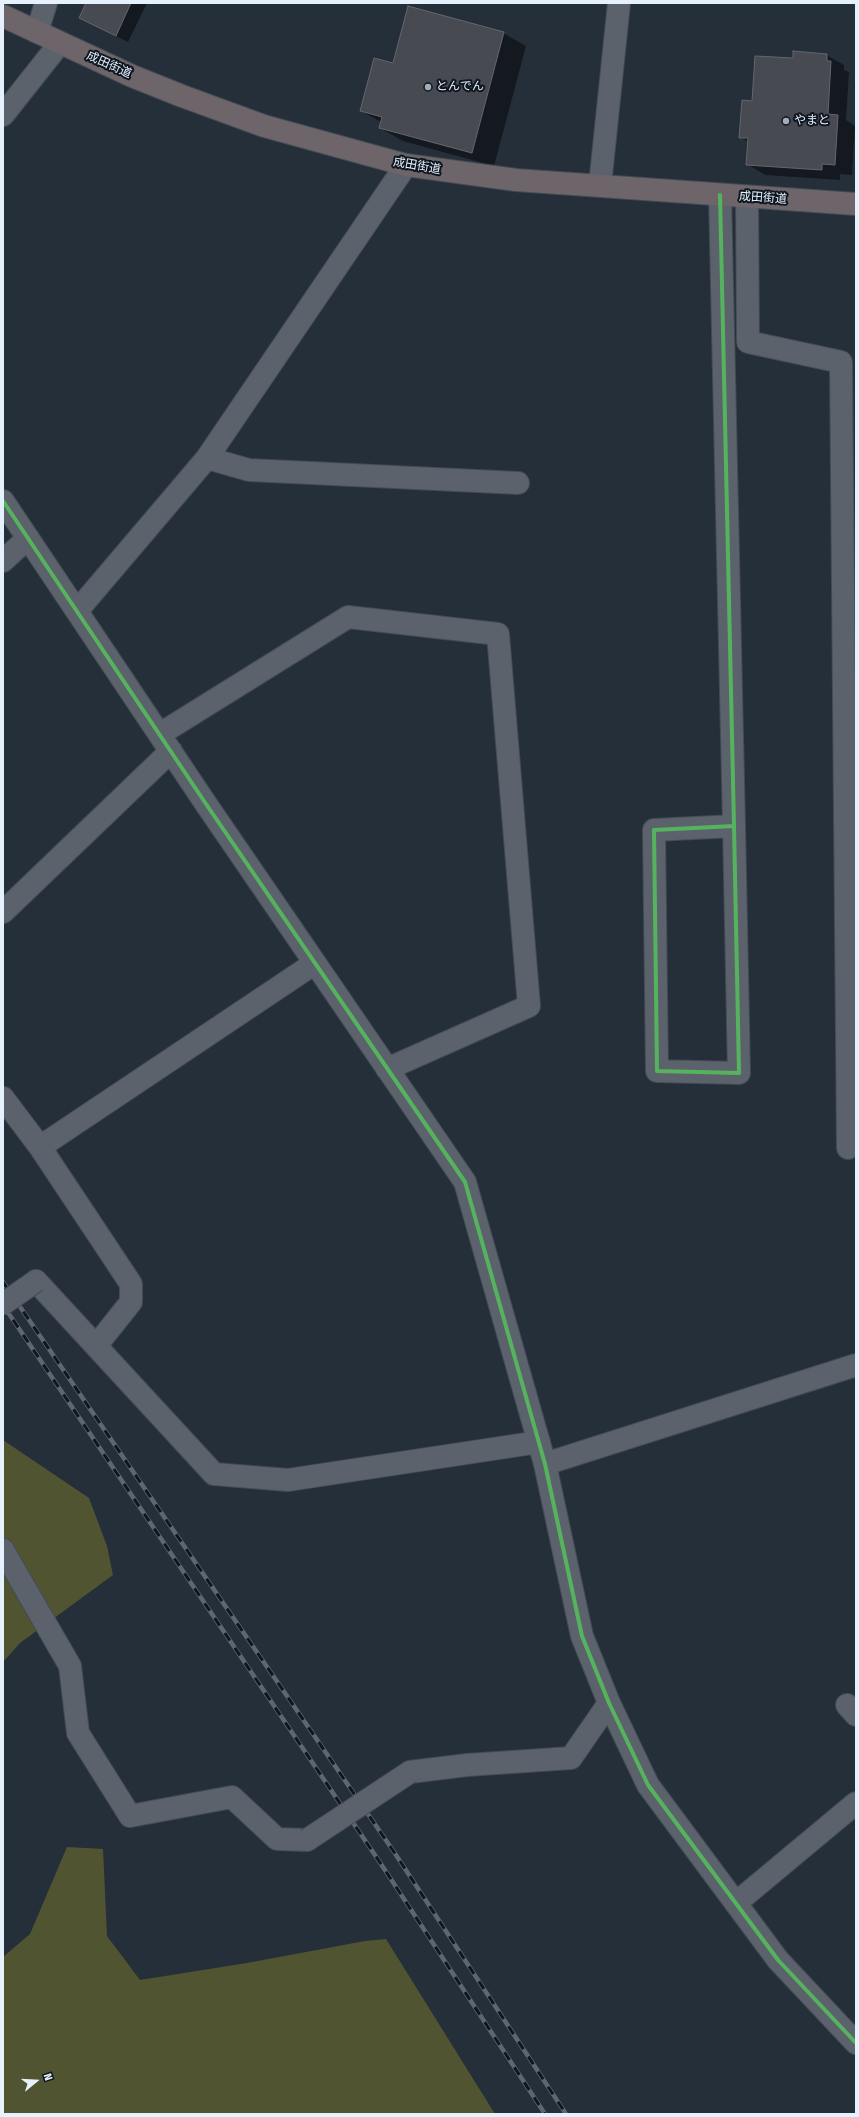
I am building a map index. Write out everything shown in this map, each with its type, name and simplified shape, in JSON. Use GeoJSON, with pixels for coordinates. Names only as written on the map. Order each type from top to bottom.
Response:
{"type":"FeatureCollection","features":[{"type":"Feature","properties":{"kind":"highway","name":"成田街道"},"geometry":{"type":"LineString","coordinates":[[3,16],[60,43],[182,96],[264,126],[406,166],[516,180],[856,204]]}},
{"type":"Feature","properties":{"kind":"street"},"geometry":{"type":"LineString","coordinates":[[38,32],[46,3]]}},
{"type":"Feature","properties":{"kind":"street"},"geometry":{"type":"LineString","coordinates":[[600,185],[619,3]]}},
{"type":"Feature","properties":{"kind":"street"},"geometry":{"type":"LineString","coordinates":[[3,116],[60,43]]}},
{"type":"Feature","properties":{"kind":"street"},"geometry":{"type":"LineString","coordinates":[[77,612],[207,458],[406,166]]}},
{"type":"Feature","properties":{"kind":"street"},"geometry":{"type":"LineString","coordinates":[[720,195],[734,826],[739,1073],[657,1071],[654,830],[734,826]]}},
{"type":"Feature","properties":{"kind":"street"},"geometry":{"type":"LineString","coordinates":[[747,197],[748,342],[841,362],[848,1148]]}},
{"type":"Feature","properties":{"kind":"street"},"geometry":{"type":"LineString","coordinates":[[207,458],[249,470],[518,483]]}},
{"type":"Feature","properties":{"kind":"street"},"geometry":{"type":"LineString","coordinates":[[3,501],[165,743],[465,1182],[545,1464],[582,1636],[609,1703],[648,1785],[778,1960],[856,2043]]}},
{"type":"Feature","properties":{"kind":"street"},"geometry":{"type":"LineString","coordinates":[[3,561],[28,538]]}},
{"type":"Feature","properties":{"kind":"street"},"geometry":{"type":"LineString","coordinates":[[3,912],[165,743],[348,617],[498,634],[529,1006],[387,1069]]}},
{"type":"Feature","properties":{"kind":"street"},"geometry":{"type":"LineString","coordinates":[[40,1147],[315,963]]}},
{"type":"Feature","properties":{"kind":"street"},"geometry":{"type":"LineString","coordinates":[[3,1098],[40,1147],[131,1284],[131,1302],[96,1346]]}},
{"type":"Feature","properties":{"kind":"street"},"geometry":{"type":"LineString","coordinates":[[3,1304],[36,1281],[214,1474],[288,1480],[539,1442]]}},
{"type":"Feature","properties":{"kind":"street"},"geometry":{"type":"LineString","coordinates":[[545,1464],[856,1365]]}},
{"type":"Feature","properties":{"kind":"street"},"geometry":{"type":"LineString","coordinates":[[3,1550],[70,1666],[78,1733],[130,1816],[232,1797],[278,1839],[307,1840],[410,1772],[467,1765],[571,1758],[609,1703]]}},
{"type":"Feature","properties":{"kind":"street"},"geometry":{"type":"LineString","coordinates":[[736,1903],[856,1803]]}},
{"type":"Feature","properties":{"kind":"green space"},"geometry":{"type":"Polygon","coordinates":[[[3,1440],[89,1498],[107,1546],[113,1575],[20,1643],[3,1662],[3,1440]]]}},
{"type":"Feature","properties":{"kind":"green space"},"geometry":{"type":"Polygon","coordinates":[[[67,1847],[103,1849],[107,1936],[140,1980],[247,1963],[365,1941],[386,1939],[495,2114],[3,2114],[3,1957],[30,1934],[67,1847]]]}},
{"type":"Feature","properties":{"kind":"building"},"geometry":{"type":"Polygon","coordinates":[[[86,3],[131,3],[116,36],[79,18],[86,3]]]}},
{"type":"Feature","properties":{"kind":"building","name":"とんでん"},"geometry":{"type":"Polygon","coordinates":[[[408,6],[504,32],[472,153],[379,128],[382,117],[360,111],[374,58],[393,63],[408,6]]]}},
{"type":"Feature","properties":{"kind":"building"},"geometry":{"type":"Polygon","coordinates":[[[793,51],[827,54],[827,61],[831,61],[828,114],[838,115],[835,165],[822,164],[822,170],[746,165],[748,138],[739,138],[742,100],[752,101],[755,56],[793,58],[793,51]]]}},
{"type":"Feature","properties":{"kind":"railway"},"geometry":{"type":"LineString","coordinates":[[3,1282],[394,1852],[566,2114]]}},
{"type":"Feature","properties":{"kind":"railway"},"geometry":{"type":"LineString","coordinates":[[3,1305],[381,1864],[545,2114]]}},
{"type":"Feature","properties":{"kind":"cycle path"},"geometry":{"type":"LineString","coordinates":[[720,195],[734,826],[739,1073],[657,1071],[654,830],[734,826]]}},
{"type":"Feature","properties":{"kind":"cycle path"},"geometry":{"type":"LineString","coordinates":[[3,501],[206,804],[465,1182],[545,1464],[582,1636],[609,1703],[648,1785],[778,1960],[856,2043]]}},
{"type":"Feature","properties":{"kind":"place","name":"とんでん"},"geometry":{"type":"Point","coordinates":[428,87]}},
{"type":"Feature","properties":{"kind":"place","name":"やまと"},"geometry":{"type":"Point","coordinates":[786,121]}}]}
